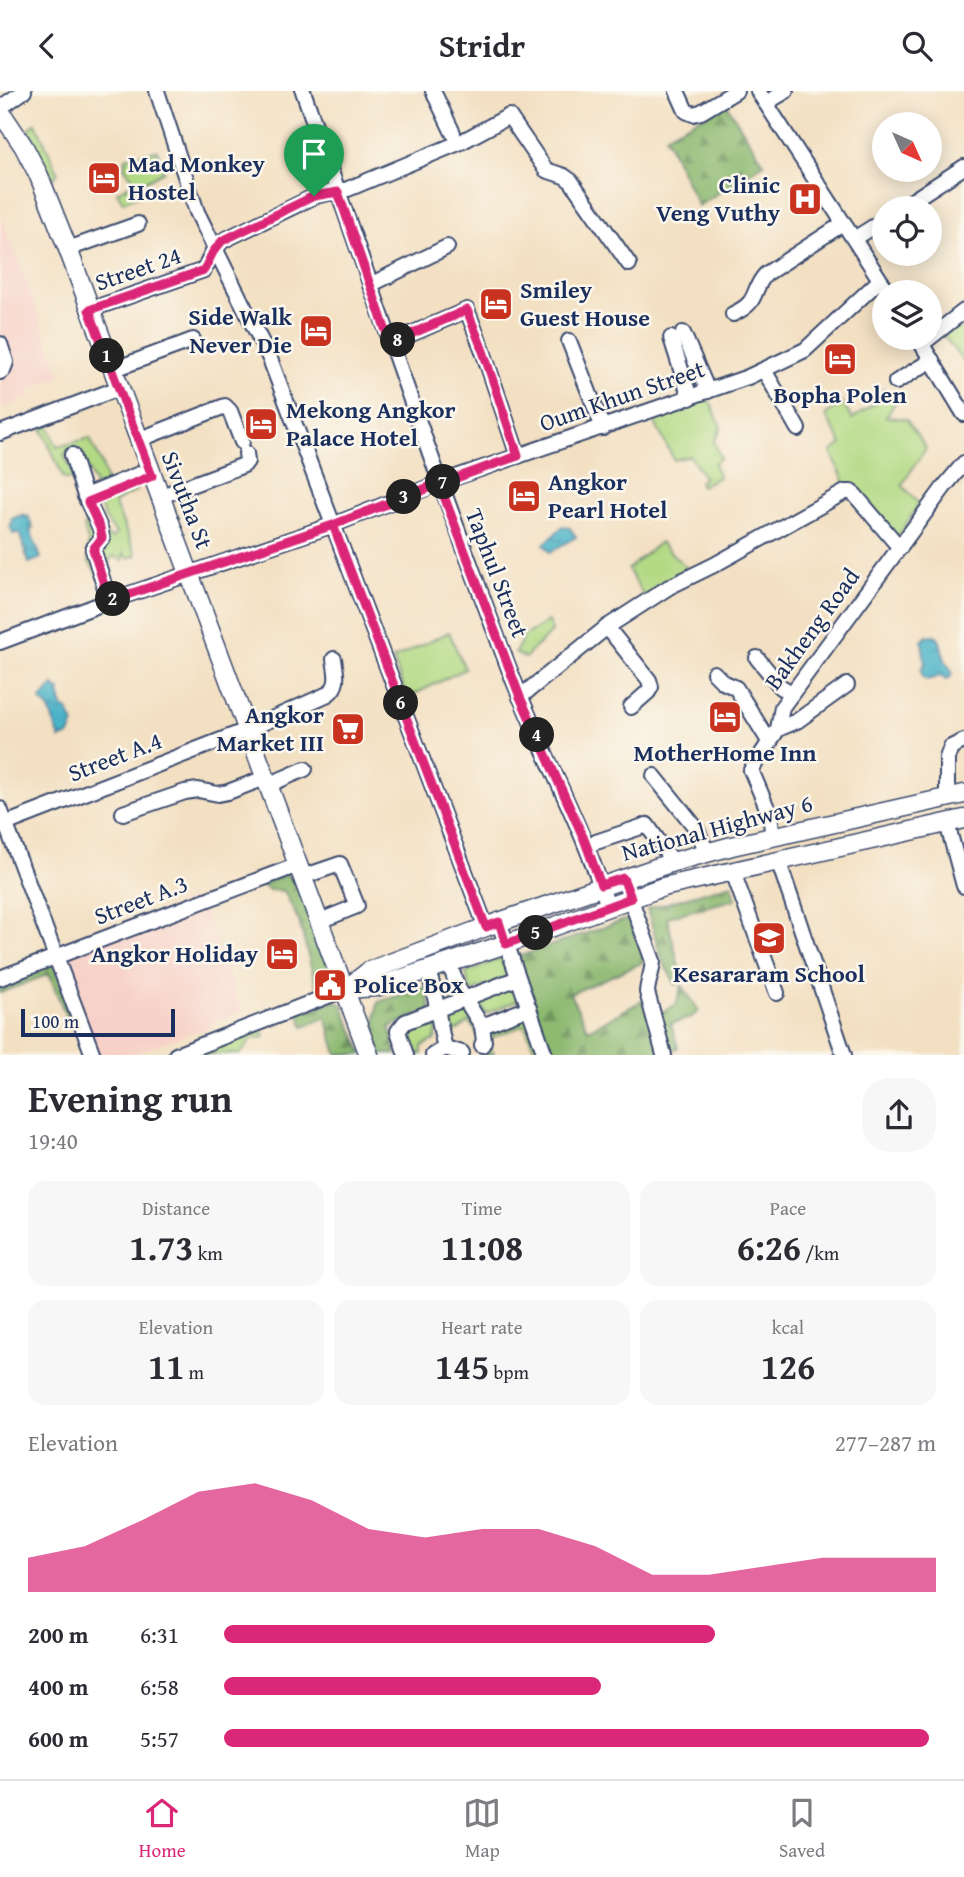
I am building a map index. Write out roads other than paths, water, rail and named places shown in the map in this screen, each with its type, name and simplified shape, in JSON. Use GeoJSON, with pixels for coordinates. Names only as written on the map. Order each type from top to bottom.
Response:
{"type":"FeatureCollection","features":[{"type":"Feature","properties":{"kind":"main road","name":"Sivutha St"},"geometry":{"type":"LineString","coordinates":[[0,110],[39,176],[68,249],[369,1055]]}},
{"type":"Feature","properties":{"kind":"main road","name":"National Highway 6"},"geometry":{"type":"LineString","coordinates":[[346,989],[369,971],[492,924],[673,862],[956,796]]}},
{"type":"Feature","properties":{"kind":"main road","name":"National Highway 6"},"geometry":{"type":"LineString","coordinates":[[346,989],[376,987],[506,944],[663,887],[956,821]]}},
{"type":"Feature","properties":{"kind":"street"},"geometry":{"type":"LineString","coordinates":[[0,110],[24,91]]}},
{"type":"Feature","properties":{"kind":"street"},"geometry":{"type":"LineString","coordinates":[[157,91],[212,253],[270,359],[492,924],[506,944],[545,1055]]}},
{"type":"Feature","properties":{"kind":"street","name":"Taphul Street"},"geometry":{"type":"LineString","coordinates":[[303,91],[439,483],[520,697],[587,845],[608,907]]}},
{"type":"Feature","properties":{"kind":"street"},"geometry":{"type":"LineString","coordinates":[[433,91],[453,133]]}},
{"type":"Feature","properties":{"kind":"street"},"geometry":{"type":"LineString","coordinates":[[677,91],[686,111],[693,114],[736,91]]}},
{"type":"Feature","properties":{"kind":"street"},"geometry":{"type":"LineString","coordinates":[[786,91],[762,97],[880,280]]}},
{"type":"Feature","properties":{"kind":"street","name":"Street 24"},"geometry":{"type":"LineString","coordinates":[[89,310],[204,270],[212,253],[222,241],[314,196],[338,192],[461,142],[511,117],[546,170],[568,178],[629,264]]}},
{"type":"Feature","properties":{"kind":"street"},"geometry":{"type":"LineString","coordinates":[[919,196],[964,167]]}},
{"type":"Feature","properties":{"kind":"street"},"geometry":{"type":"LineString","coordinates":[[733,314],[746,308],[754,299],[760,281],[766,274],[844,223]]}},
{"type":"Feature","properties":{"kind":"street"},"geometry":{"type":"LineString","coordinates":[[68,249],[138,224]]}},
{"type":"Feature","properties":{"kind":"street"},"geometry":{"type":"LineString","coordinates":[[854,239],[872,228]]}},
{"type":"Feature","properties":{"kind":"street"},"geometry":{"type":"LineString","coordinates":[[370,285],[447,247]]}},
{"type":"Feature","properties":{"kind":"street","name":"Oum Khun Street"},"geometry":{"type":"LineString","coordinates":[[0,642],[109,601],[333,525],[439,483],[690,398],[764,370],[805,350],[872,296]]}},
{"type":"Feature","properties":{"kind":"street"},"geometry":{"type":"LineString","coordinates":[[390,343],[467,310],[518,456]]}},
{"type":"Feature","properties":{"kind":"street"},"geometry":{"type":"LineString","coordinates":[[942,326],[964,311]]}},
{"type":"Feature","properties":{"kind":"street"},"geometry":{"type":"LineString","coordinates":[[690,398],[677,335],[708,391]]}},
{"type":"Feature","properties":{"kind":"street"},"geometry":{"type":"LineString","coordinates":[[112,370],[193,340]]}},
{"type":"Feature","properties":{"kind":"street"},"geometry":{"type":"LineString","coordinates":[[569,341],[603,428]]}},
{"type":"Feature","properties":{"kind":"street"},"geometry":{"type":"LineString","coordinates":[[0,344],[6,362],[4,370],[0,372]]}},
{"type":"Feature","properties":{"kind":"street"},"geometry":{"type":"LineString","coordinates":[[926,350],[964,414]]}},
{"type":"Feature","properties":{"kind":"street"},"geometry":{"type":"LineString","coordinates":[[896,382],[932,360]]}},
{"type":"Feature","properties":{"kind":"street"},"geometry":{"type":"LineString","coordinates":[[764,370],[798,429]]}},
{"type":"Feature","properties":{"kind":"street"},"geometry":{"type":"LineString","coordinates":[[0,433],[119,388]]}},
{"type":"Feature","properties":{"kind":"street"},"geometry":{"type":"LineString","coordinates":[[138,440],[225,406],[230,411],[244,447],[247,461],[244,465],[159,497]]}},
{"type":"Feature","properties":{"kind":"street"},"geometry":{"type":"LineString","coordinates":[[72,455],[86,499],[100,528],[102,538],[93,549],[109,601]]}},
{"type":"Feature","properties":{"kind":"street","name":"Bakheng Road"},"geometry":{"type":"LineString","coordinates":[[773,837],[770,815],[751,769],[778,729],[782,707],[964,463]]}},
{"type":"Feature","properties":{"kind":"street"},"geometry":{"type":"LineString","coordinates":[[86,499],[150,473]]}},
{"type":"Feature","properties":{"kind":"street"},"geometry":{"type":"LineString","coordinates":[[520,697],[607,627],[669,587],[849,491],[900,548]]}},
{"type":"Feature","properties":{"kind":"street"},"geometry":{"type":"LineString","coordinates":[[607,627],[649,680],[648,692],[631,707]]}},
{"type":"Feature","properties":{"kind":"street"},"geometry":{"type":"LineString","coordinates":[[757,658],[781,687],[792,693]]}},
{"type":"Feature","properties":{"kind":"street","name":"Street A.4"},"geometry":{"type":"LineString","coordinates":[[3,825],[247,730],[334,689],[337,681],[334,659]]}},
{"type":"Feature","properties":{"kind":"street"},"geometry":{"type":"LineString","coordinates":[[714,673],[723,682],[736,688],[770,743]]}},
{"type":"Feature","properties":{"kind":"street"},"geometry":{"type":"LineString","coordinates":[[778,729],[797,721],[847,685]]}},
{"type":"Feature","properties":{"kind":"street"},"geometry":{"type":"LineString","coordinates":[[956,796],[947,758],[951,747],[964,741]]}},
{"type":"Feature","properties":{"kind":"street"},"geometry":{"type":"LineString","coordinates":[[123,813],[185,792],[198,790],[218,794],[305,769]]}},
{"type":"Feature","properties":{"kind":"street"},"geometry":{"type":"LineString","coordinates":[[653,776],[696,828],[707,852]]}},
{"type":"Feature","properties":{"kind":"street"},"geometry":{"type":"LineString","coordinates":[[0,809],[3,825],[93,1055]]}},
{"type":"Feature","properties":{"kind":"street"},"geometry":{"type":"LineString","coordinates":[[956,821],[964,886]]}},
{"type":"Feature","properties":{"kind":"street"},"geometry":{"type":"LineString","coordinates":[[587,845],[648,825],[673,862]]}},
{"type":"Feature","properties":{"kind":"street"},"geometry":{"type":"LineString","coordinates":[[778,860],[844,1055]]}},
{"type":"Feature","properties":{"kind":"street","name":"Street A.3"},"geometry":{"type":"LineString","coordinates":[[0,978],[300,871],[341,864],[357,906],[320,921]]}},
{"type":"Feature","properties":{"kind":"street"},"geometry":{"type":"LineString","coordinates":[[733,872],[777,993]]}},
{"type":"Feature","properties":{"kind":"street"},"geometry":{"type":"LineString","coordinates":[[623,878],[653,961],[647,992],[664,1055]]}},
{"type":"Feature","properties":{"kind":"street"},"geometry":{"type":"LineString","coordinates":[[449,963],[465,999],[482,1026],[482,1045]]}},
{"type":"Feature","properties":{"kind":"street"},"geometry":{"type":"LineString","coordinates":[[428,970],[437,996],[439,1051],[461,1053]]}},
{"type":"Feature","properties":{"kind":"street"},"geometry":{"type":"LineString","coordinates":[[406,1055],[398,1031],[400,1025],[518,978]]}},
{"type":"Feature","properties":{"kind":"street"},"geometry":{"type":"LineString","coordinates":[[176,1055],[346,989]]}},
{"type":"Feature","properties":{"kind":"street"},"geometry":{"type":"LineString","coordinates":[[482,1026],[528,1008]]}},
{"type":"Feature","properties":{"kind":"water"},"geometry":{"type":"Polygon","coordinates":[[[24,514],[25,518],[28,516],[33,528],[30,530],[41,558],[29,563],[19,532],[13,534],[10,525],[13,523],[11,519],[24,514]]]}},
{"type":"Feature","properties":{"kind":"water"},"geometry":{"type":"Polygon","coordinates":[[[563,526],[570,528],[576,537],[550,552],[544,544],[563,526]]]}},
{"type":"Feature","properties":{"kind":"water"},"geometry":{"type":"Polygon","coordinates":[[[927,636],[938,637],[945,660],[953,672],[950,678],[940,676],[927,680],[923,677],[921,670],[925,663],[922,641],[927,636]]]}},
{"type":"Feature","properties":{"kind":"water"},"geometry":{"type":"Polygon","coordinates":[[[54,685],[60,690],[63,708],[67,709],[74,724],[69,735],[60,739],[48,707],[40,700],[54,685]]]}},
{"type":"Feature","properties":{"kind":"place","name":"Mad Monkey Hostel"},"geometry":{"type":"Point","coordinates":[104,178]}},
{"type":"Feature","properties":{"kind":"place","name":"Clinic Veng Vuthy"},"geometry":{"type":"Point","coordinates":[805,199]}},
{"type":"Feature","properties":{"kind":"place","name":"Smiley Guest House"},"geometry":{"type":"Point","coordinates":[496,304]}},
{"type":"Feature","properties":{"kind":"place","name":"Side Walk Never Die"},"geometry":{"type":"Point","coordinates":[316,331]}},
{"type":"Feature","properties":{"kind":"place","name":"Bopha Polen"},"geometry":{"type":"Point","coordinates":[840,359]}},
{"type":"Feature","properties":{"kind":"place","name":"Mekong Angkor Palace Hotel"},"geometry":{"type":"Point","coordinates":[261,424]}},
{"type":"Feature","properties":{"kind":"place","name":"Angkor Pearl Hotel"},"geometry":{"type":"Point","coordinates":[524,496]}},
{"type":"Feature","properties":{"kind":"place","name":"MotherHome Inn"},"geometry":{"type":"Point","coordinates":[725,717]}},
{"type":"Feature","properties":{"kind":"place","name":"Angkor Market III"},"geometry":{"type":"Point","coordinates":[348,729]}},
{"type":"Feature","properties":{"kind":"place","name":"Kesararam School"},"geometry":{"type":"Point","coordinates":[769,938]}},
{"type":"Feature","properties":{"kind":"place","name":"Angkor Holiday"},"geometry":{"type":"Point","coordinates":[282,954]}},
{"type":"Feature","properties":{"kind":"place","name":"Police Box"},"geometry":{"type":"Point","coordinates":[330,985]}}]}
